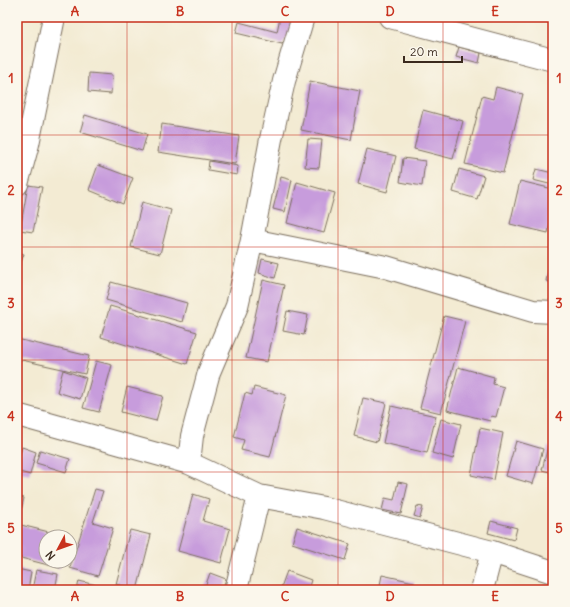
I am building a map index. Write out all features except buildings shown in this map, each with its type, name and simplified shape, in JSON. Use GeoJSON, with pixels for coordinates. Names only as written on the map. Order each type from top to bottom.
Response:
{"type":"FeatureCollection","features":[{"type":"Feature","properties":{"kind":"street"},"geometry":{"type":"LineString","coordinates":[[17,184],[28,144],[54,17]]}},
{"type":"Feature","properties":{"kind":"street"},"geometry":{"type":"LineString","coordinates":[[189,463],[192,436],[209,372],[237,306],[284,81],[303,17]]}},
{"type":"Feature","properties":{"kind":"street"},"geometry":{"type":"LineString","coordinates":[[390,17],[553,60]]}},
{"type":"Feature","properties":{"kind":"street"},"geometry":{"type":"LineString","coordinates":[[252,240],[386,267],[533,311],[553,312]]}},
{"type":"Feature","properties":{"kind":"street"},"geometry":{"type":"LineString","coordinates":[[17,415],[189,463],[259,496],[324,508],[492,552],[553,572]]}},
{"type":"Feature","properties":{"kind":"street"},"geometry":{"type":"LineString","coordinates":[[236,590],[259,496]]}},
{"type":"Feature","properties":{"kind":"street"},"geometry":{"type":"LineString","coordinates":[[482,590],[492,552]]}}]}
